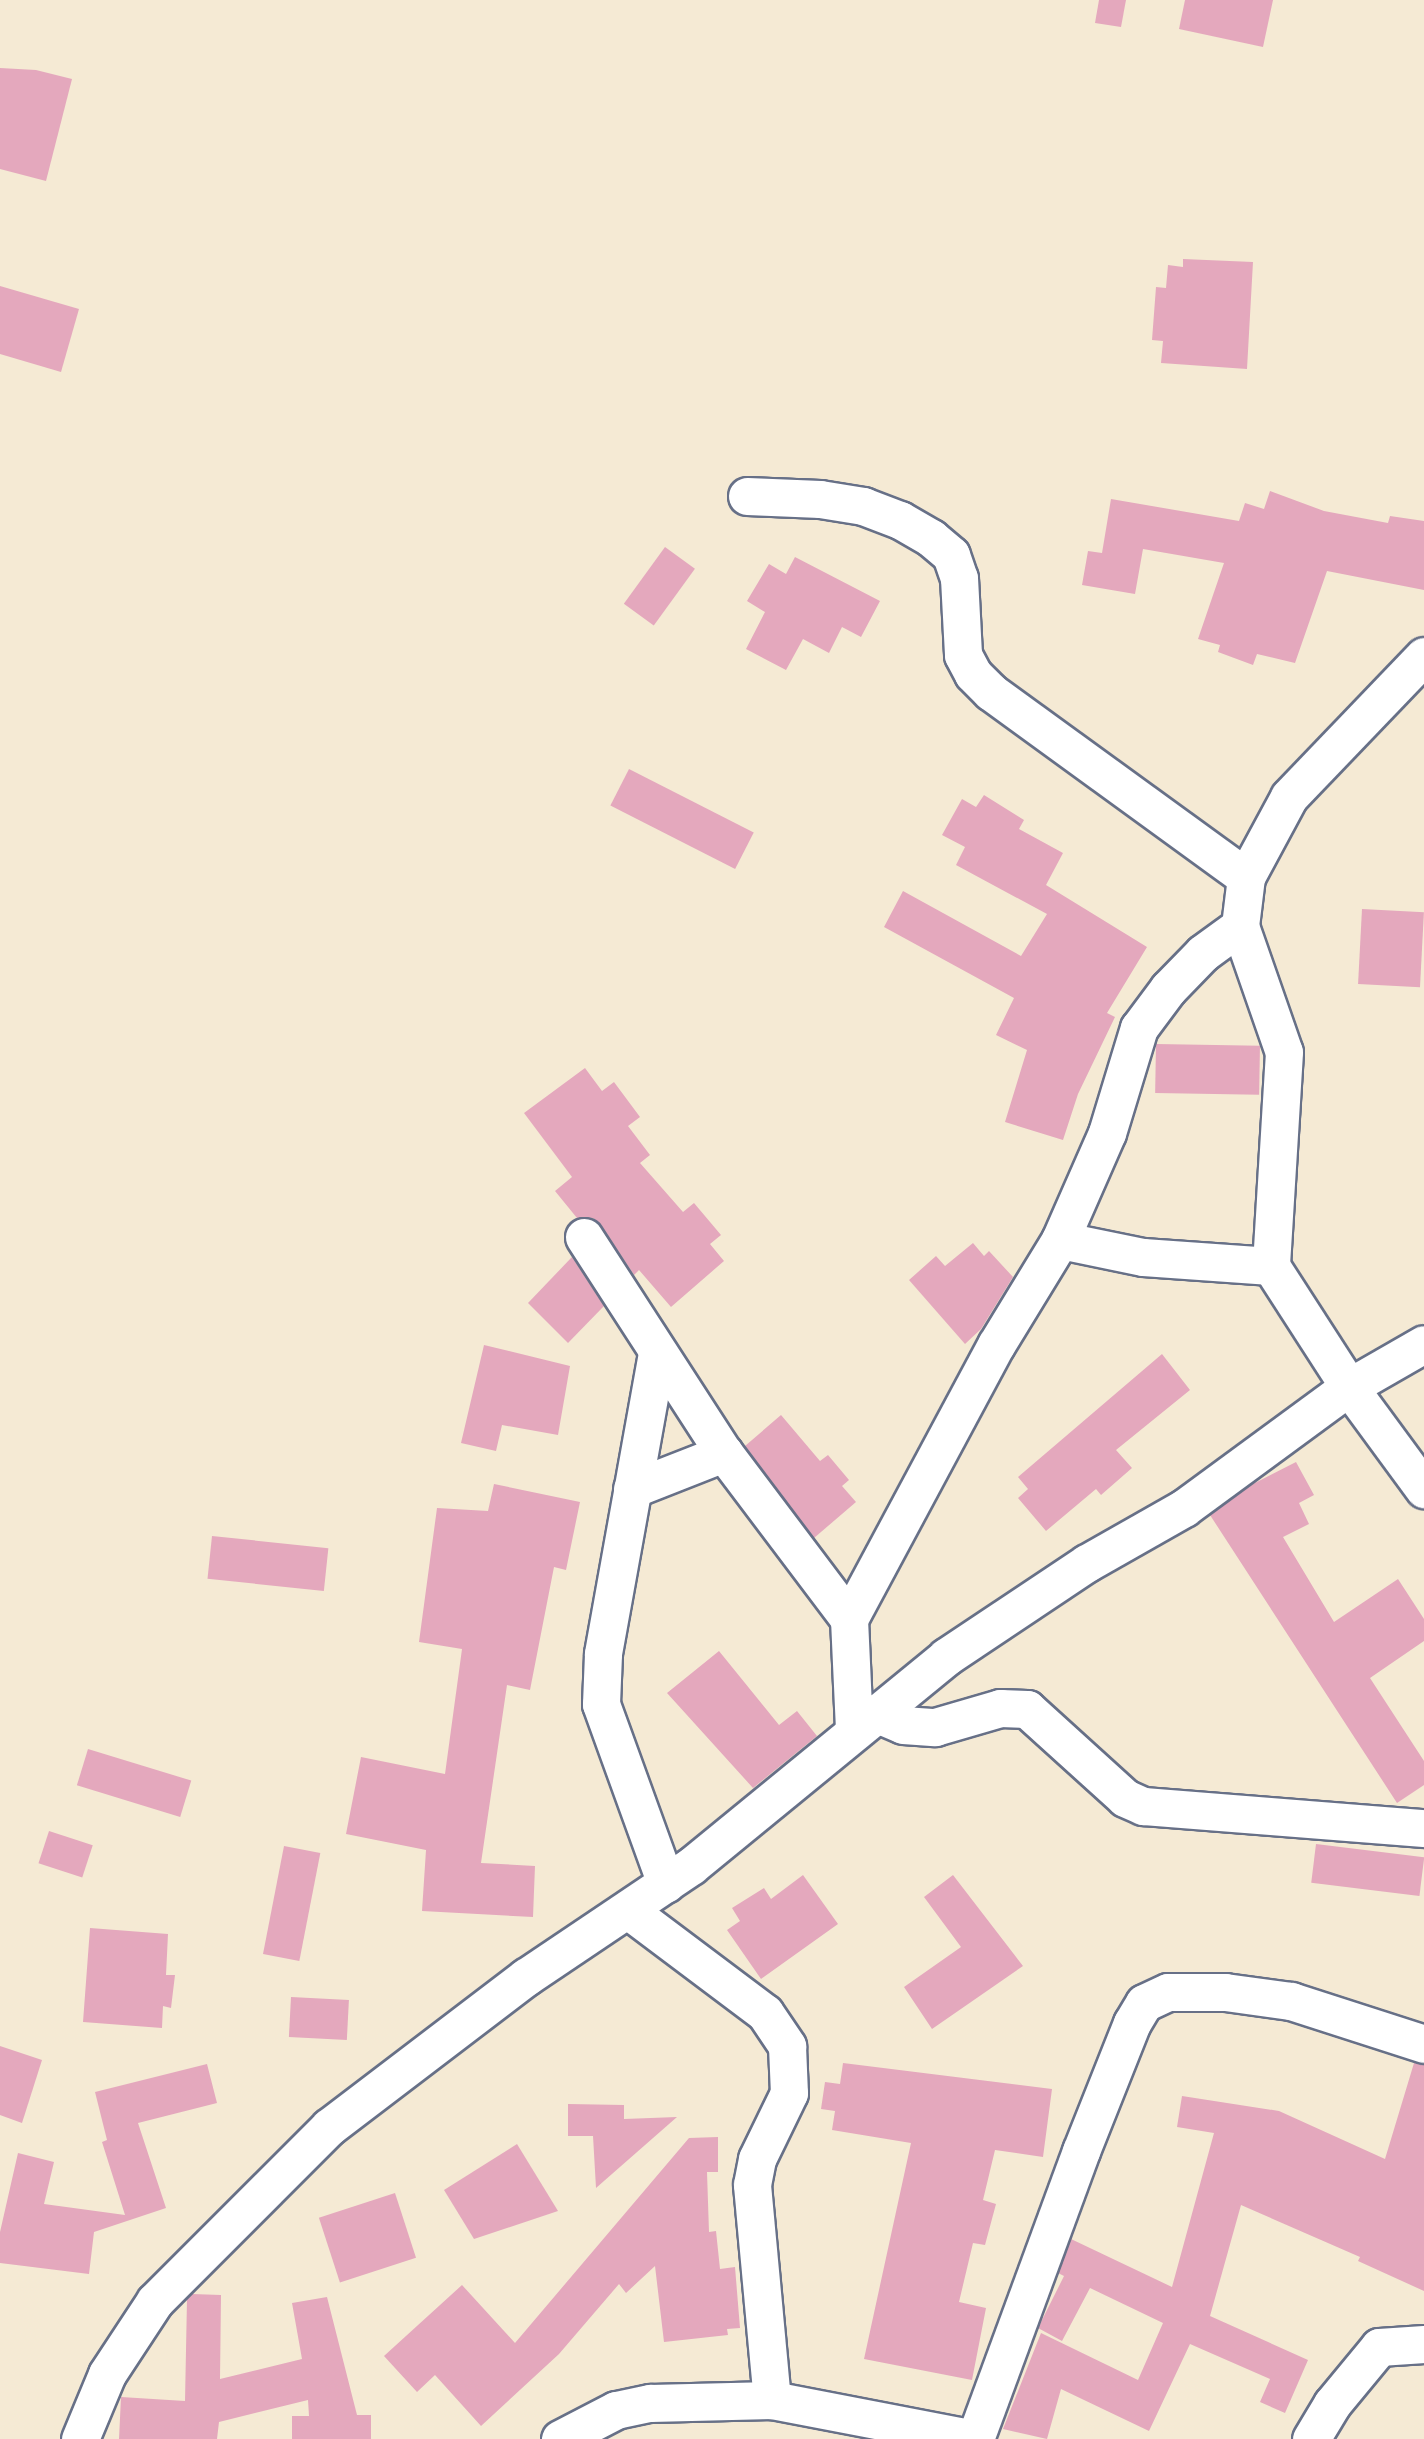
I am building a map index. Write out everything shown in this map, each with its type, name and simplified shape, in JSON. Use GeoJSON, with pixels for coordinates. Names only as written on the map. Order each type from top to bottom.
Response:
{"type":"FeatureCollection","features":[{"type":"Feature","properties":{"kind":"street"},"geometry":{"type":"LineString","coordinates":[[747,496],[820,499],[863,506],[900,520],[931,538],[951,555],[959,578],[963,655],[974,674],[991,692],[1246,877]]}},
{"type":"Feature","properties":{"kind":"street"},"geometry":{"type":"LineString","coordinates":[[1424,656],[1289,797],[1246,877],[1240,926],[1284,1052],[1271,1266],[1349,1387],[1424,1489]]}},
{"type":"Feature","properties":{"kind":"street"},"geometry":{"type":"LineString","coordinates":[[849,1619],[989,1356],[1060,1240],[1107,1133],[1139,1028],[1203,953],[1240,926]]}},
{"type":"Feature","properties":{"kind":"street"},"geometry":{"type":"LineString","coordinates":[[584,1237],[724,1453],[849,1619],[864,1722]]}},
{"type":"Feature","properties":{"kind":"street"},"geometry":{"type":"LineString","coordinates":[[1060,1240],[1143,1257],[1271,1266]]}},
{"type":"Feature","properties":{"kind":"street"},"geometry":{"type":"LineString","coordinates":[[80,2439],[107,2374],[155,2301],[329,2127],[526,1977],[666,1884],[946,1657],[1076,1570],[1184,1508],[1349,1387],[1424,1344]]}},
{"type":"Feature","properties":{"kind":"street"},"geometry":{"type":"LineString","coordinates":[[657,1353],[603,1654],[601,1704],[666,1884]]}},
{"type":"Feature","properties":{"kind":"street"},"geometry":{"type":"LineString","coordinates":[[632,1489],[724,1453]]}},
{"type":"Feature","properties":{"kind":"street"},"geometry":{"type":"LineString","coordinates":[[864,1722],[934,1727],[1000,1708],[1027,1709],[1125,1798],[1143,1806],[1424,1828]]}},
{"type":"Feature","properties":{"kind":"street"},"geometry":{"type":"LineString","coordinates":[[628,1910],[765,2013],[786,2046],[789,2093],[757,2159],[752,2185],[772,2400]]}},
{"type":"Feature","properties":{"kind":"street"},"geometry":{"type":"LineString","coordinates":[[560,2439],[616,2410],[650,2403],[772,2400],[974,2439],[1086,2138],[1132,2023],[1144,2003],[1168,1992],[1225,1992],[1291,2001],[1424,2044]]}},
{"type":"Feature","properties":{"kind":"street"},"geometry":{"type":"LineString","coordinates":[[1311,2439],[1332,2404],[1379,2347],[1424,2344]]}},
{"type":"Feature","properties":{"kind":"building"},"geometry":{"type":"Polygon","coordinates":[[[1099,0],[1126,0],[1121,27],[1095,23],[1099,0]]]}},
{"type":"Feature","properties":{"kind":"building"},"geometry":{"type":"Polygon","coordinates":[[[1185,0],[1273,0],[1263,47],[1179,29],[1185,0]]]}},
{"type":"Feature","properties":{"kind":"building"},"geometry":{"type":"Polygon","coordinates":[[[0,68],[36,70],[72,79],[46,181],[0,169],[0,68]]]}},
{"type":"Feature","properties":{"kind":"building"},"geometry":{"type":"Polygon","coordinates":[[[1183,259],[1253,262],[1247,369],[1161,363],[1163,341],[1152,340],[1156,287],[1166,288],[1168,265],[1183,267],[1183,259]]]}},
{"type":"Feature","properties":{"kind":"building"},"geometry":{"type":"Polygon","coordinates":[[[0,286],[79,309],[61,372],[0,354],[0,286]]]}},
{"type":"Feature","properties":{"kind":"building"},"geometry":{"type":"Polygon","coordinates":[[[1270,491],[1324,511],[1388,523],[1390,516],[1424,521],[1424,590],[1327,571],[1295,663],[1257,654],[1253,665],[1218,652],[1220,645],[1198,639],[1224,563],[1143,549],[1135,594],[1082,585],[1088,551],[1102,553],[1111,499],[1239,521],[1245,503],[1264,509],[1270,491]]]}},
{"type":"Feature","properties":{"kind":"building"},"geometry":{"type":"Polygon","coordinates":[[[665,547],[695,569],[654,625],[624,604],[665,547]]]}},
{"type":"Feature","properties":{"kind":"building"},"geometry":{"type":"Polygon","coordinates":[[[795,557],[880,601],[861,637],[842,627],[829,653],[803,639],[786,670],[746,649],[765,612],[747,601],[769,564],[786,574],[795,557]]]}},
{"type":"Feature","properties":{"kind":"building"},"geometry":{"type":"Polygon","coordinates":[[[629,769],[754,833],[735,869],[610,806],[629,769]]]}},
{"type":"Feature","properties":{"kind":"building"},"geometry":{"type":"Polygon","coordinates":[[[984,795],[1024,820],[1019,829],[1063,853],[1046,885],[1147,947],[1107,1013],[1115,1017],[1078,1094],[1063,1140],[1005,1122],[1027,1050],[996,1035],[1014,998],[884,927],[903,891],[1021,956],[1047,914],[956,865],[965,847],[942,835],[962,799],[976,807],[984,795]]]}},
{"type":"Feature","properties":{"kind":"building"},"geometry":{"type":"Polygon","coordinates":[[[1362,909],[1424,912],[1420,987],[1358,984],[1362,909]]]}},
{"type":"Feature","properties":{"kind":"building"},"geometry":{"type":"Polygon","coordinates":[[[1156,1044],[1260,1046],[1259,1095],[1155,1093],[1156,1044]]]}},
{"type":"Feature","properties":{"kind":"building"},"geometry":{"type":"Polygon","coordinates":[[[585,1068],[602,1091],[614,1082],[640,1117],[628,1126],[650,1155],[640,1163],[683,1212],[694,1203],[721,1235],[710,1244],[724,1261],[671,1307],[639,1270],[634,1275],[601,1225],[593,1218],[577,1218],[555,1191],[572,1177],[524,1113],[585,1068]]]}},
{"type":"Feature","properties":{"kind":"building"},"geometry":{"type":"Polygon","coordinates":[[[973,1243],[984,1256],[989,1251],[1013,1277],[981,1329],[965,1344],[909,1280],[936,1256],[945,1266],[973,1243]]]}},
{"type":"Feature","properties":{"kind":"building"},"geometry":{"type":"Polygon","coordinates":[[[572,1257],[604,1306],[568,1343],[528,1303],[572,1257]]]}},
{"type":"Feature","properties":{"kind":"building"},"geometry":{"type":"Polygon","coordinates":[[[484,1345],[570,1366],[558,1435],[502,1425],[496,1451],[461,1443],[484,1345]]]}},
{"type":"Feature","properties":{"kind":"building"},"geometry":{"type":"Polygon","coordinates":[[[1162,1354],[1190,1390],[1116,1450],[1132,1468],[1101,1495],[1096,1489],[1046,1531],[1018,1498],[1028,1489],[1018,1477],[1162,1354]]]}},
{"type":"Feature","properties":{"kind":"building"},"geometry":{"type":"Polygon","coordinates":[[[781,1415],[820,1461],[828,1455],[849,1480],[842,1486],[856,1502],[814,1538],[745,1446],[781,1415]]]}},
{"type":"Feature","properties":{"kind":"building"},"geometry":{"type":"Polygon","coordinates":[[[1296,1462],[1314,1495],[1299,1503],[1309,1524],[1283,1537],[1334,1622],[1398,1579],[1424,1619],[1424,1641],[1370,1678],[1424,1761],[1424,1785],[1397,1803],[1210,1515],[1251,1485],[1296,1462]]]}},
{"type":"Feature","properties":{"kind":"building"},"geometry":{"type":"Polygon","coordinates":[[[494,1484],[580,1502],[566,1570],[554,1567],[530,1690],[507,1685],[481,1863],[535,1866],[533,1917],[422,1911],[426,1850],[346,1834],[361,1757],[445,1774],[462,1649],[419,1642],[437,1508],[488,1511],[494,1484]]]}},
{"type":"Feature","properties":{"kind":"building"},"geometry":{"type":"Polygon","coordinates":[[[212,1536],[328,1548],[324,1591],[208,1579],[212,1536]]]}},
{"type":"Feature","properties":{"kind":"building"},"geometry":{"type":"Polygon","coordinates":[[[719,1651],[779,1725],[797,1711],[817,1736],[753,1788],[667,1693],[719,1651]]]}},
{"type":"Feature","properties":{"kind":"building"},"geometry":{"type":"Polygon","coordinates":[[[88,1749],[191,1781],[180,1817],[77,1785],[88,1749]]]}},
{"type":"Feature","properties":{"kind":"building"},"geometry":{"type":"Polygon","coordinates":[[[49,1831],[93,1845],[82,1878],[38,1863],[49,1831]]]}},
{"type":"Feature","properties":{"kind":"building"},"geometry":{"type":"Polygon","coordinates":[[[1316,1844],[1424,1857],[1419,1896],[1311,1883],[1316,1844]]]}},
{"type":"Feature","properties":{"kind":"building"},"geometry":{"type":"Polygon","coordinates":[[[284,1846],[320,1853],[299,1961],[263,1954],[284,1846]]]}},
{"type":"Feature","properties":{"kind":"building"},"geometry":{"type":"Polygon","coordinates":[[[803,1875],[838,1924],[761,1979],[727,1930],[740,1921],[732,1908],[764,1888],[771,1899],[803,1875]]]}},
{"type":"Feature","properties":{"kind":"building"},"geometry":{"type":"Polygon","coordinates":[[[953,1875],[1023,1966],[932,2029],[904,1987],[961,1947],[924,1897],[953,1875]]]}},
{"type":"Feature","properties":{"kind":"building"},"geometry":{"type":"Polygon","coordinates":[[[90,1928],[168,1934],[166,1975],[175,1975],[171,2008],[163,2006],[162,2028],[83,2022],[90,1928]]]}},
{"type":"Feature","properties":{"kind":"building"},"geometry":{"type":"Polygon","coordinates":[[[291,1997],[349,2000],[347,2040],[289,2037],[291,1997]]]}},
{"type":"Feature","properties":{"kind":"building"},"geometry":{"type":"Polygon","coordinates":[[[0,2046],[42,2060],[22,2123],[0,2115],[0,2046]]]}},
{"type":"Feature","properties":{"kind":"building"},"geometry":{"type":"Polygon","coordinates":[[[843,2063],[1052,2089],[1043,2157],[995,2150],[983,2200],[996,2204],[985,2245],[973,2243],[959,2302],[986,2308],[972,2380],[864,2359],[911,2143],[832,2130],[835,2111],[821,2109],[825,2082],[840,2084],[843,2063]]]}},
{"type":"Feature","properties":{"kind":"building"},"geometry":{"type":"Polygon","coordinates":[[[1414,2063],[1424,2064],[1424,2291],[1358,2261],[1360,2257],[1241,2205],[1210,2316],[1308,2360],[1285,2413],[1260,2402],[1270,2379],[1190,2344],[1149,2431],[1061,2389],[1047,2439],[1003,2429],[1041,2333],[1138,2380],[1163,2323],[1090,2288],[1062,2341],[1038,2328],[1064,2276],[1058,2273],[1071,2239],[1172,2287],[1214,2133],[1177,2127],[1182,2096],[1279,2111],[1385,2159],[1414,2063]]]}},
{"type":"Feature","properties":{"kind":"building"},"geometry":{"type":"Polygon","coordinates":[[[207,2064],[217,2103],[138,2123],[166,2208],[94,2232],[89,2274],[0,2263],[0,2232],[18,2153],[54,2162],[44,2204],[125,2215],[102,2142],[107,2140],[95,2092],[207,2064]]]}},
{"type":"Feature","properties":{"kind":"building"},"geometry":{"type":"Polygon","coordinates":[[[568,2104],[624,2105],[624,2119],[677,2117],[596,2188],[593,2136],[568,2136],[568,2104]]]}},
{"type":"Feature","properties":{"kind":"building"},"geometry":{"type":"Polygon","coordinates":[[[718,2137],[718,2172],[707,2172],[709,2232],[716,2231],[720,2269],[735,2267],[740,2328],[727,2329],[728,2335],[664,2342],[655,2266],[626,2293],[619,2284],[559,2354],[481,2426],[435,2375],[417,2392],[384,2356],[462,2285],[515,2343],[689,2138],[718,2137]]]}},
{"type":"Feature","properties":{"kind":"building"},"geometry":{"type":"Polygon","coordinates":[[[517,2144],[558,2211],[474,2239],[444,2190],[517,2144]]]}},
{"type":"Feature","properties":{"kind":"building"},"geometry":{"type":"Polygon","coordinates":[[[395,2193],[416,2258],[340,2282],[319,2218],[395,2193]]]}},
{"type":"Feature","properties":{"kind":"building"},"geometry":{"type":"Polygon","coordinates":[[[192,2294],[221,2295],[220,2379],[302,2359],[292,2303],[327,2297],[357,2415],[371,2415],[371,2439],[292,2439],[292,2416],[309,2416],[308,2400],[219,2422],[217,2439],[119,2439],[121,2397],[185,2401],[187,2299],[192,2294]]]}}]}
